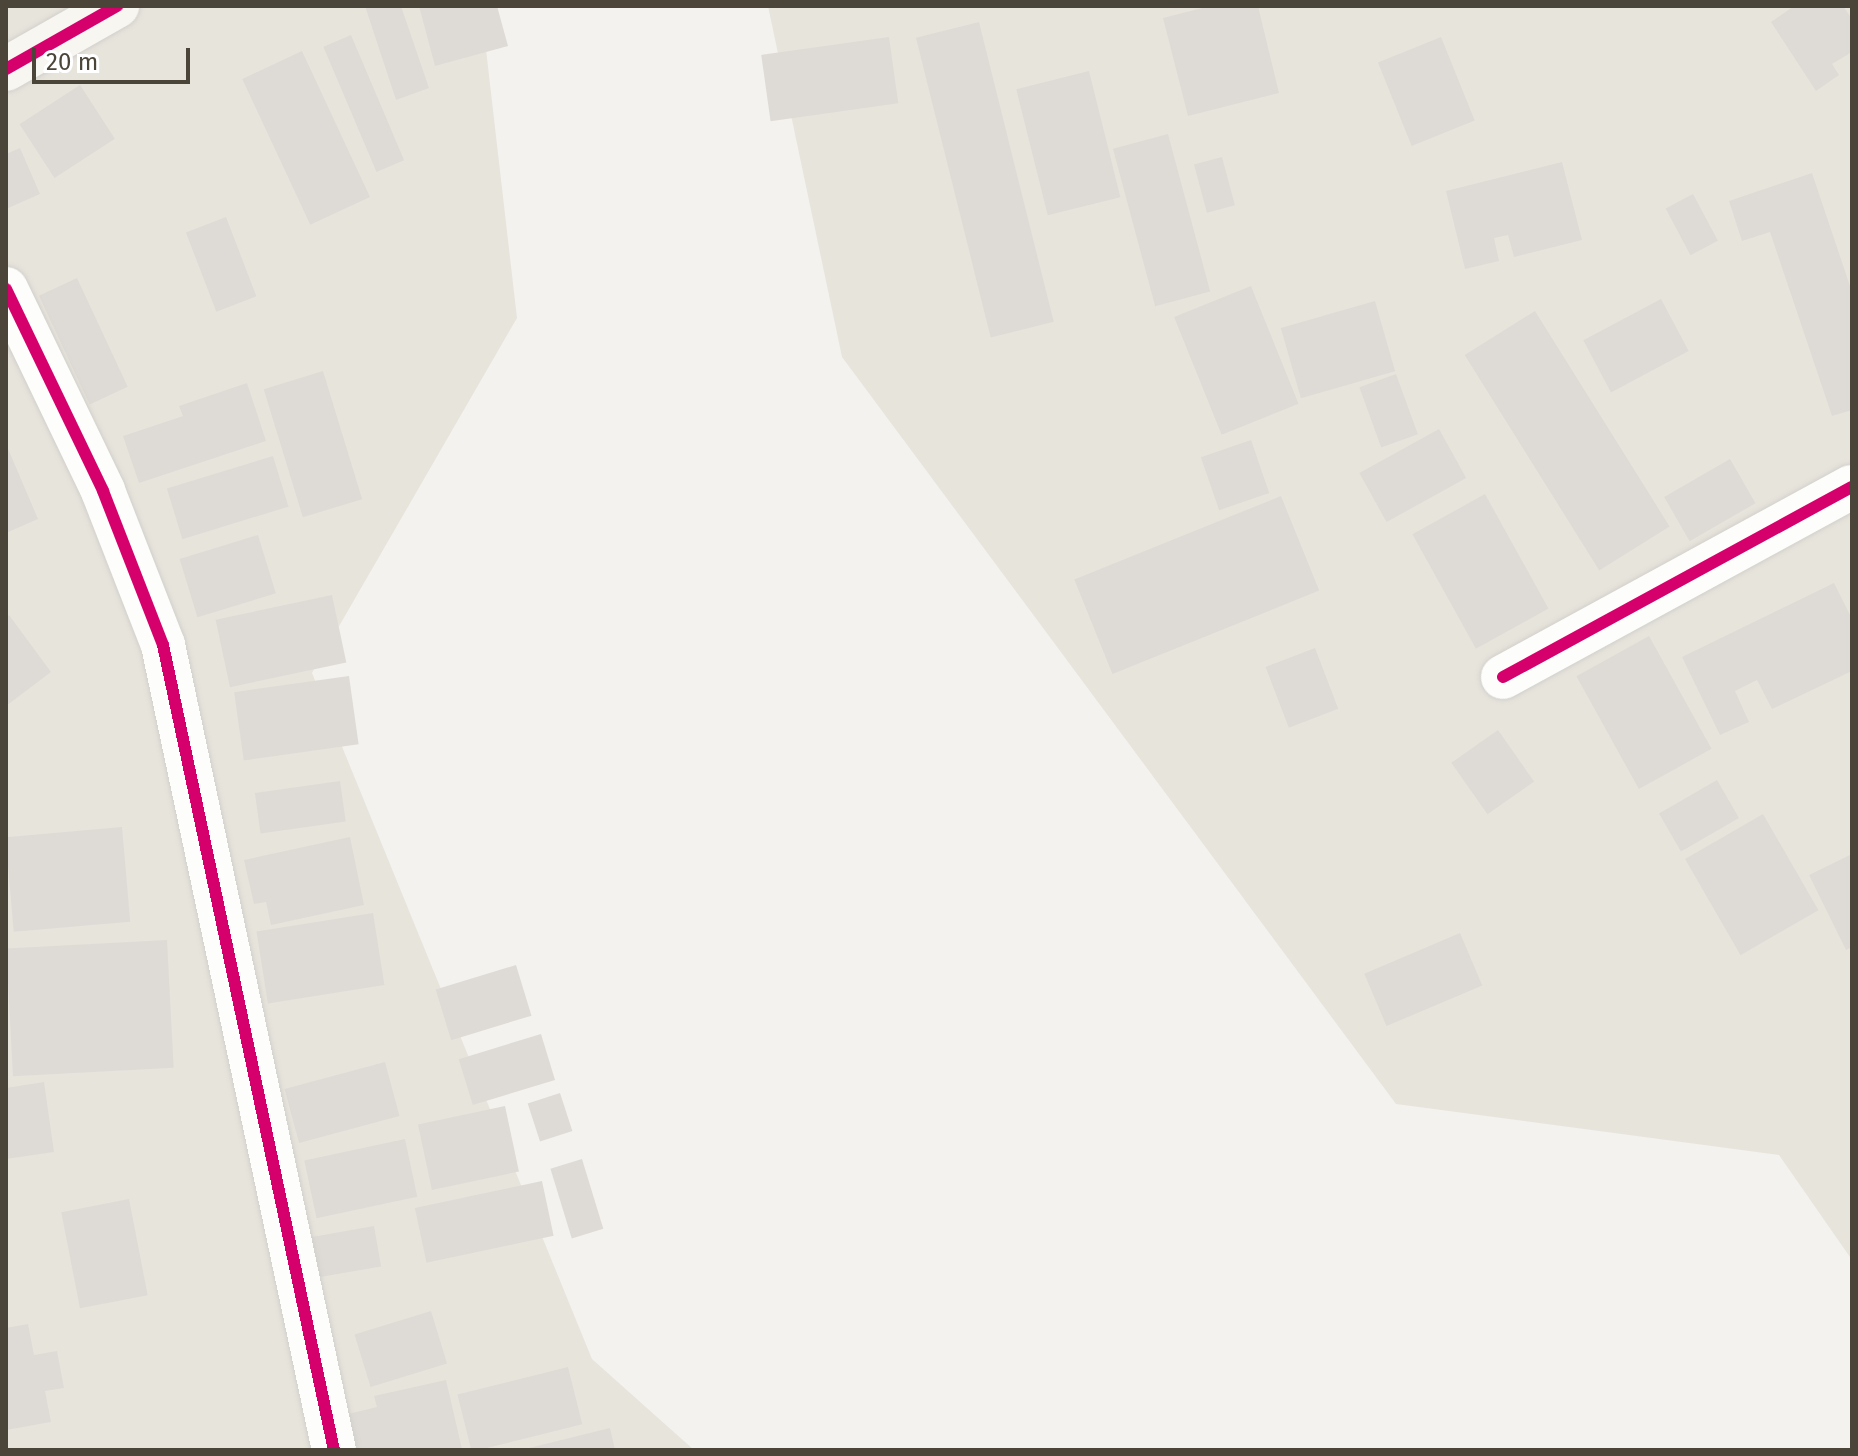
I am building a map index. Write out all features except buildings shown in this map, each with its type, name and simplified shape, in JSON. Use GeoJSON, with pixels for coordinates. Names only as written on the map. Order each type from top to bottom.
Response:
{"type":"FeatureCollection","features":[{"type":"Feature","properties":{"kind":"street"},"geometry":{"type":"LineString","coordinates":[[6,69],[117,6]]}},
{"type":"Feature","properties":{"kind":"street"},"geometry":{"type":"LineString","coordinates":[[6,289],[103,491],[163,645],[334,1450]]}},
{"type":"Feature","properties":{"kind":"street"},"geometry":{"type":"LineString","coordinates":[[1503,677],[1852,487]]}},
{"type":"Feature","properties":{"kind":"shaded area"},"geometry":{"type":"Polygon","coordinates":[[[6,6],[481,6],[517,318],[312,673],[592,1359],[694,1450],[6,1450],[6,6]]]}},
{"type":"Feature","properties":{"kind":"shaded area"},"geometry":{"type":"Polygon","coordinates":[[[768,6],[1852,6],[1852,1260],[1779,1155],[1396,1104],[842,357],[768,6]]]}},
{"type":"Feature","properties":{"kind":"cycle path"},"geometry":{"type":"LineString","coordinates":[[6,69],[117,6]]}},
{"type":"Feature","properties":{"kind":"cycle path"},"geometry":{"type":"LineString","coordinates":[[6,289],[103,491],[163,645],[334,1450]]}},
{"type":"Feature","properties":{"kind":"cycle path"},"geometry":{"type":"LineString","coordinates":[[1503,677],[1852,487]]}}]}
